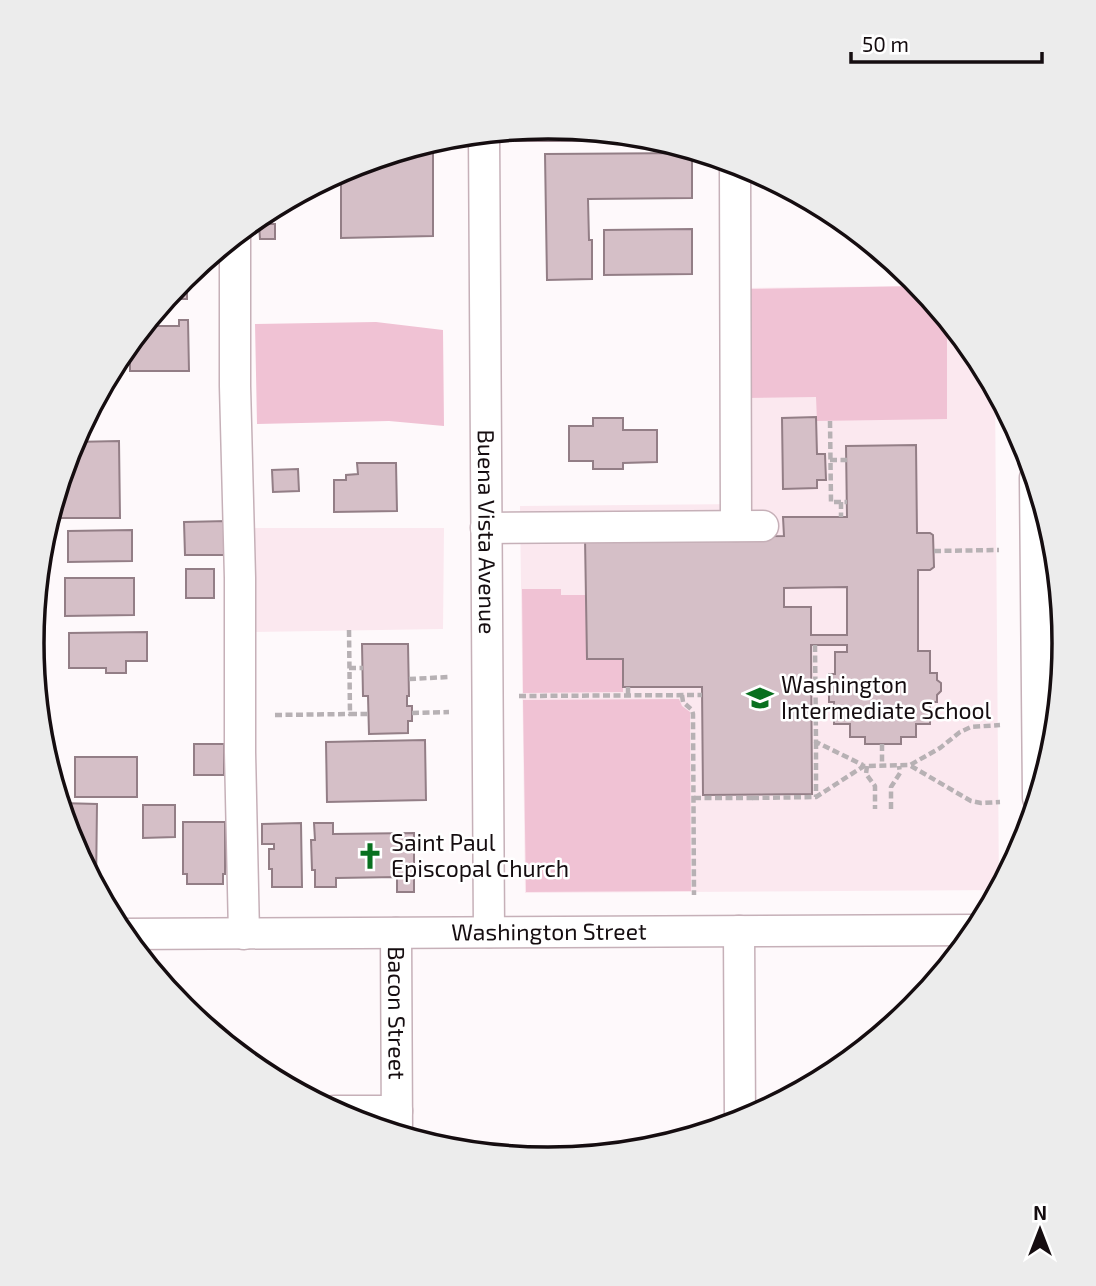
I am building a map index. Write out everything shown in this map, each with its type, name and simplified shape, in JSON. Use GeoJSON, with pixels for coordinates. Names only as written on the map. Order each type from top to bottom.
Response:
{"type":"FeatureCollection","features":[{"type":"Feature","properties":{"kind":"street","name":"Buena Vista Avenue"},"geometry":{"type":"LineString","coordinates":[[484,143],[489,932]]}},
{"type":"Feature","properties":{"kind":"street"},"geometry":{"type":"LineString","coordinates":[[486,528],[750,526],[735,175]]}},
{"type":"Feature","properties":{"kind":"street"},"geometry":{"type":"LineString","coordinates":[[235,248],[244,934]]}},
{"type":"Feature","properties":{"kind":"street"},"geometry":{"type":"LineString","coordinates":[[1038,525],[1049,691],[1046,725]]}},
{"type":"Feature","properties":{"kind":"street","name":"Washington Street"},"geometry":{"type":"LineString","coordinates":[[137,934],[962,930]]}},
{"type":"Feature","properties":{"kind":"street"},"geometry":{"type":"LineString","coordinates":[[739,931],[740,1109]]}},
{"type":"Feature","properties":{"kind":"street","name":"Bacon Street"},"geometry":{"type":"LineString","coordinates":[[396,933],[397,1123]]}},
{"type":"Feature","properties":{"kind":"path"},"geometry":{"type":"LineString","coordinates":[[830,421],[831,502],[844,502],[841,517]]}},
{"type":"Feature","properties":{"kind":"path"},"geometry":{"type":"LineString","coordinates":[[830,460],[846,460]]}},
{"type":"Feature","properties":{"kind":"path"},"geometry":{"type":"LineString","coordinates":[[934,551],[999,550]]}},
{"type":"Feature","properties":{"kind":"path"},"geometry":{"type":"LineString","coordinates":[[349,630],[350,714]]}},
{"type":"Feature","properties":{"kind":"path"},"geometry":{"type":"LineString","coordinates":[[816,645],[816,797]]}},
{"type":"Feature","properties":{"kind":"path"},"geometry":{"type":"LineString","coordinates":[[349,668],[363,668]]}},
{"type":"Feature","properties":{"kind":"path"},"geometry":{"type":"LineString","coordinates":[[409,679],[449,677]]}},
{"type":"Feature","properties":{"kind":"path"},"geometry":{"type":"LineString","coordinates":[[628,687],[628,696]]}},
{"type":"Feature","properties":{"kind":"path"},"geometry":{"type":"LineString","coordinates":[[682,695],[683,702],[694,714],[694,895]]}},
{"type":"Feature","properties":{"kind":"path"},"geometry":{"type":"LineString","coordinates":[[519,696],[702,695]]}},
{"type":"Feature","properties":{"kind":"path"},"geometry":{"type":"LineString","coordinates":[[412,713],[449,712]]}},
{"type":"Feature","properties":{"kind":"path"},"geometry":{"type":"LineString","coordinates":[[275,715],[368,714]]}},
{"type":"Feature","properties":{"kind":"path"},"geometry":{"type":"LineString","coordinates":[[816,742],[865,766],[910,765],[971,727],[1000,725]]}},
{"type":"Feature","properties":{"kind":"path"},"geometry":{"type":"LineString","coordinates":[[883,744],[883,766]]}},
{"type":"Feature","properties":{"kind":"path"},"geometry":{"type":"LineString","coordinates":[[910,765],[971,801],[1000,802]]}},
{"type":"Feature","properties":{"kind":"path"},"geometry":{"type":"LineString","coordinates":[[694,798],[816,797],[865,766]]}},
{"type":"Feature","properties":{"kind":"path"},"geometry":{"type":"LineString","coordinates":[[865,766],[866,774],[875,786],[875,809]]}},
{"type":"Feature","properties":{"kind":"path"},"geometry":{"type":"LineString","coordinates":[[891,809],[891,787],[900,773],[899,766]]}},
{"type":"Feature","properties":{"kind":"shaded area","name":"Washington Intermediate School"},"geometry":{"type":"Polygon","coordinates":[[[905,286],[948,336],[995,411],[999,868],[988,890],[525,893],[520,506],[741,504],[743,288],[905,286]]]}},
{"type":"Feature","properties":{"kind":"shaded area"},"geometry":{"type":"Polygon","coordinates":[[[905,286],[947,335],[947,419],[817,421],[816,397],[745,398],[745,289],[905,286]]]}},
{"type":"Feature","properties":{"kind":"shaded area"},"geometry":{"type":"Polygon","coordinates":[[[376,322],[443,330],[444,426],[389,421],[257,424],[255,324],[376,322]]]}},
{"type":"Feature","properties":{"kind":"shaded area"},"geometry":{"type":"Polygon","coordinates":[[[244,528],[444,528],[443,629],[249,632],[244,528]]]}},
{"type":"Feature","properties":{"kind":"shaded area"},"geometry":{"type":"Polygon","coordinates":[[[522,589],[561,589],[561,595],[587,595],[623,659],[623,692],[523,693],[522,589]]]}},
{"type":"Feature","properties":{"kind":"shaded area"},"geometry":{"type":"Polygon","coordinates":[[[679,699],[682,706],[690,712],[691,891],[526,892],[523,700],[679,699]]]}},
{"type":"Feature","properties":{"kind":"building"},"geometry":{"type":"Polygon","coordinates":[[[548,139],[592,141],[516,141],[548,139]]]}},
{"type":"Feature","properties":{"kind":"building"},"geometry":{"type":"Polygon","coordinates":[[[433,152],[433,236],[341,238],[341,184],[433,152]]]}},
{"type":"Feature","properties":{"kind":"building"},"geometry":{"type":"Polygon","coordinates":[[[667,153],[679,156],[692,160],[692,198],[588,199],[592,279],[547,280],[545,154],[667,153]]]}},
{"type":"Feature","properties":{"kind":"building"},"geometry":{"type":"Polygon","coordinates":[[[268,224],[275,224],[275,239],[260,239],[259,230],[268,224]]]}},
{"type":"Feature","properties":{"kind":"building"},"geometry":{"type":"Polygon","coordinates":[[[692,229],[692,274],[604,275],[604,230],[692,229]]]}},
{"type":"Feature","properties":{"kind":"building"},"geometry":{"type":"Polygon","coordinates":[[[187,291],[187,299],[180,298],[187,291]]]}},
{"type":"Feature","properties":{"kind":"building"},"geometry":{"type":"Polygon","coordinates":[[[179,320],[188,320],[189,371],[130,371],[130,362],[156,326],[179,326],[179,320]]]}},
{"type":"Feature","properties":{"kind":"building"},"geometry":{"type":"Polygon","coordinates":[[[816,417],[817,454],[825,454],[826,480],[817,480],[817,488],[783,489],[782,418],[816,417]]]}},
{"type":"Feature","properties":{"kind":"building"},"geometry":{"type":"Polygon","coordinates":[[[593,418],[623,418],[623,430],[657,430],[657,462],[623,463],[623,469],[593,469],[593,461],[569,461],[569,426],[593,426],[593,418]]]}},
{"type":"Feature","properties":{"kind":"building"},"geometry":{"type":"Polygon","coordinates":[[[119,441],[120,518],[60,518],[86,442],[119,441]]]}},
{"type":"Feature","properties":{"kind":"building"},"geometry":{"type":"Polygon","coordinates":[[[916,445],[917,533],[933,535],[934,567],[930,570],[918,570],[918,651],[930,651],[930,673],[937,673],[937,680],[941,683],[937,702],[930,702],[930,724],[916,724],[916,737],[901,737],[901,744],[865,744],[865,737],[850,737],[850,724],[834,724],[834,702],[829,702],[829,695],[825,692],[829,674],[835,674],[835,652],[847,652],[847,645],[811,645],[812,794],[703,795],[702,687],[623,687],[623,659],[587,659],[585,538],[784,536],[783,517],[847,517],[846,446],[916,445]],[[847,587],[784,588],[784,607],[811,607],[811,635],[847,635],[847,587]]]}},
{"type":"Feature","properties":{"kind":"building"},"geometry":{"type":"Polygon","coordinates":[[[357,463],[396,463],[397,511],[334,512],[334,480],[346,480],[346,475],[358,474],[357,463]]]}},
{"type":"Feature","properties":{"kind":"building"},"geometry":{"type":"Polygon","coordinates":[[[298,469],[299,491],[273,492],[272,470],[298,469]]]}},
{"type":"Feature","properties":{"kind":"building"},"geometry":{"type":"Polygon","coordinates":[[[227,521],[227,555],[185,555],[184,522],[227,521]]]}},
{"type":"Feature","properties":{"kind":"building"},"geometry":{"type":"Polygon","coordinates":[[[132,530],[132,561],[68,562],[68,531],[132,530]]]}},
{"type":"Feature","properties":{"kind":"building"},"geometry":{"type":"Polygon","coordinates":[[[186,569],[214,569],[214,598],[186,598],[186,569]]]}},
{"type":"Feature","properties":{"kind":"building"},"geometry":{"type":"Polygon","coordinates":[[[65,578],[134,578],[134,615],[65,616],[65,578]]]}},
{"type":"Feature","properties":{"kind":"building"},"geometry":{"type":"Polygon","coordinates":[[[147,632],[147,661],[126,661],[126,673],[106,673],[106,668],[69,668],[69,633],[147,632]]]}},
{"type":"Feature","properties":{"kind":"building"},"geometry":{"type":"Polygon","coordinates":[[[362,644],[408,644],[407,706],[412,706],[412,721],[408,721],[408,733],[369,734],[368,696],[363,696],[362,644]]]}},
{"type":"Feature","properties":{"kind":"building"},"geometry":{"type":"Polygon","coordinates":[[[425,740],[426,800],[327,802],[326,742],[425,740]]]}},
{"type":"Feature","properties":{"kind":"building"},"geometry":{"type":"Polygon","coordinates":[[[194,744],[224,744],[224,775],[194,775],[194,744]]]}},
{"type":"Feature","properties":{"kind":"building"},"geometry":{"type":"Polygon","coordinates":[[[75,757],[137,757],[137,797],[75,797],[75,757]]]}},
{"type":"Feature","properties":{"kind":"building"},"geometry":{"type":"Polygon","coordinates":[[[70,803],[97,804],[96,866],[70,803]]]}},
{"type":"Feature","properties":{"kind":"building"},"geometry":{"type":"Polygon","coordinates":[[[143,805],[175,805],[175,837],[143,838],[143,805]]]}},
{"type":"Feature","properties":{"kind":"building"},"geometry":{"type":"Polygon","coordinates":[[[183,822],[225,822],[223,884],[187,884],[187,874],[183,874],[183,822]]]}},
{"type":"Feature","properties":{"kind":"building"},"geometry":{"type":"Polygon","coordinates":[[[301,823],[302,887],[272,887],[269,849],[274,849],[274,844],[262,844],[262,824],[301,823]]]}},
{"type":"Feature","properties":{"kind":"building"},"geometry":{"type":"Polygon","coordinates":[[[314,823],[333,823],[333,834],[414,833],[414,892],[397,892],[397,877],[336,878],[336,887],[315,887],[311,840],[315,840],[314,823]]]}},
{"type":"Feature","properties":{"kind":"place","name":"Washington Intermediate School"},"geometry":{"type":"Point","coordinates":[760,698]}},
{"type":"Feature","properties":{"kind":"place","name":"Saint Paul Episcopal Church"},"geometry":{"type":"Point","coordinates":[370,856]}}]}
